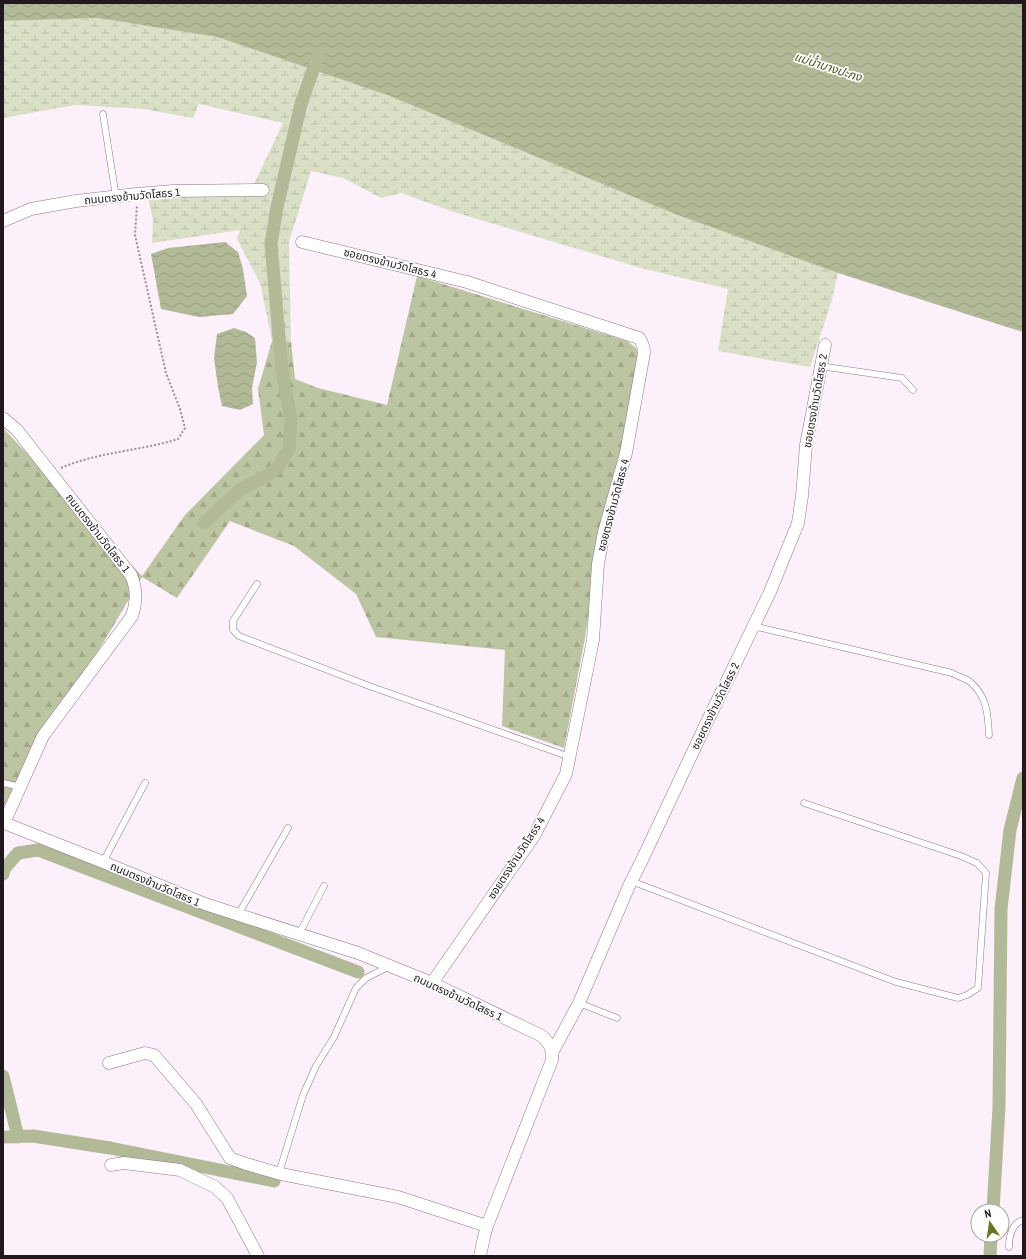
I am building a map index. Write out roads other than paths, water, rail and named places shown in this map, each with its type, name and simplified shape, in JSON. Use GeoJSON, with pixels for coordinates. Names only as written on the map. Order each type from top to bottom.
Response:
{"type":"FeatureCollection","features":[{"type":"Feature","properties":{"kind":"street","name":"ถนนตรงข้ามวัดโสธร 1"},"geometry":{"type":"LineString","coordinates":[[3,221],[31,209],[76,201],[173,191],[263,190]]}},
{"type":"Feature","properties":{"kind":"street","name":"ซอยตรงข้ามวัดโสธร 4"},"geometry":{"type":"LineString","coordinates":[[302,242],[467,282],[639,338],[643,343],[644,353],[626,453],[604,532],[598,564],[593,640],[566,774],[534,836],[432,983]]}},
{"type":"Feature","properties":{"kind":"street","name":"ซอยตรงข้ามวัดโสธร 2"},"geometry":{"type":"LineString","coordinates":[[553,1051],[579,1003],[631,881],[770,592],[798,523],[802,496],[806,444],[825,344]]}},
{"type":"Feature","properties":{"kind":"street","name":"ถนนตรงข้ามวัดโสธร 1"},"geometry":{"type":"LineString","coordinates":[[3,418],[17,430],[51,473],[131,575],[135,585],[135,607],[132,616],[43,736],[3,824],[103,862],[205,904],[358,953],[432,983],[542,1036],[553,1051]]}},
{"type":"Feature","properties":{"kind":"street"},"geometry":{"type":"LineString","coordinates":[[480,1256],[487,1226],[552,1060],[553,1051]]}},
{"type":"Feature","properties":{"kind":"street"},"geometry":{"type":"LineString","coordinates":[[109,1063],[145,1053],[154,1055],[196,1104],[230,1158],[278,1173],[398,1197],[487,1226]]}},
{"type":"Feature","properties":{"kind":"street"},"geometry":{"type":"LineString","coordinates":[[111,1165],[124,1163],[180,1170],[214,1187],[227,1198],[258,1256]]}},
{"type":"Feature","properties":{"kind":"lane"},"geometry":{"type":"LineString","coordinates":[[103,114],[116,197]]}},
{"type":"Feature","properties":{"kind":"lane"},"geometry":{"type":"LineString","coordinates":[[820,366],[902,378],[913,390]]}},
{"type":"Feature","properties":{"kind":"lane"},"geometry":{"type":"LineString","coordinates":[[257,584],[233,621],[233,630],[239,636],[372,687],[570,757]]}},
{"type":"Feature","properties":{"kind":"lane"},"geometry":{"type":"LineString","coordinates":[[753,626],[952,673],[968,681],[981,696],[988,711],[989,735]]}},
{"type":"Feature","properties":{"kind":"lane"},"geometry":{"type":"LineString","coordinates":[[3,783],[21,787]]}},
{"type":"Feature","properties":{"kind":"lane"},"geometry":{"type":"LineString","coordinates":[[103,862],[145,783]]}},
{"type":"Feature","properties":{"kind":"lane"},"geometry":{"type":"LineString","coordinates":[[631,881],[896,982],[958,998],[967,995],[978,988],[986,873],[977,863],[961,856],[804,803]]}},
{"type":"Feature","properties":{"kind":"lane"},"geometry":{"type":"LineString","coordinates":[[238,915],[288,828]]}},
{"type":"Feature","properties":{"kind":"lane"},"geometry":{"type":"LineString","coordinates":[[299,934],[324,886]]}},
{"type":"Feature","properties":{"kind":"lane"},"geometry":{"type":"LineString","coordinates":[[278,1173],[303,1095],[316,1066],[334,1037],[356,988],[366,978],[390,966]]}},
{"type":"Feature","properties":{"kind":"lane"},"geometry":{"type":"LineString","coordinates":[[579,1003],[617,1018]]}},
{"type":"Feature","properties":{"kind":"lane"},"geometry":{"type":"LineString","coordinates":[[1009,1247],[1009,1238],[1016,1224],[1023,1220]]}},
{"type":"Feature","properties":{"kind":"water","name":"แม่น้ำบางปะกง"},"geometry":{"type":"Polygon","coordinates":[[[3,3],[1023,3],[1023,332],[838,273],[675,214],[387,95],[217,37],[98,18],[3,21],[3,3]]]}},
{"type":"Feature","properties":{"kind":"water"},"geometry":{"type":"Polygon","coordinates":[[[225,242],[238,252],[243,269],[247,296],[233,314],[199,317],[161,309],[151,254],[168,248],[225,242]]]}},
{"type":"Feature","properties":{"kind":"water"},"geometry":{"type":"Polygon","coordinates":[[[234,328],[246,332],[255,338],[257,362],[252,388],[253,404],[240,410],[222,406],[214,358],[217,334],[234,328]]]}},
{"type":"Feature","properties":{"kind":"waterway"},"geometry":{"type":"LineString","coordinates":[[204,523],[241,489],[268,475],[279,466],[289,449],[291,419],[282,371],[271,244],[277,207],[301,104],[319,53]]}},
{"type":"Feature","properties":{"kind":"waterway"},"geometry":{"type":"LineString","coordinates":[[993,1203],[999,1107],[1001,909],[1010,830],[1023,778]]}},
{"type":"Feature","properties":{"kind":"waterway"},"geometry":{"type":"LineString","coordinates":[[3,874],[4,869],[18,853],[38,850],[358,972]]}},
{"type":"Feature","properties":{"kind":"waterway"},"geometry":{"type":"LineString","coordinates":[[3,1076],[18,1137]]}},
{"type":"Feature","properties":{"kind":"waterway"},"geometry":{"type":"LineString","coordinates":[[3,1137],[33,1136],[110,1148],[274,1181]]}},
{"type":"Feature","properties":{"kind":"waterway"},"geometry":{"type":"LineString","coordinates":[[990,1256],[991,1243]]}}]}
